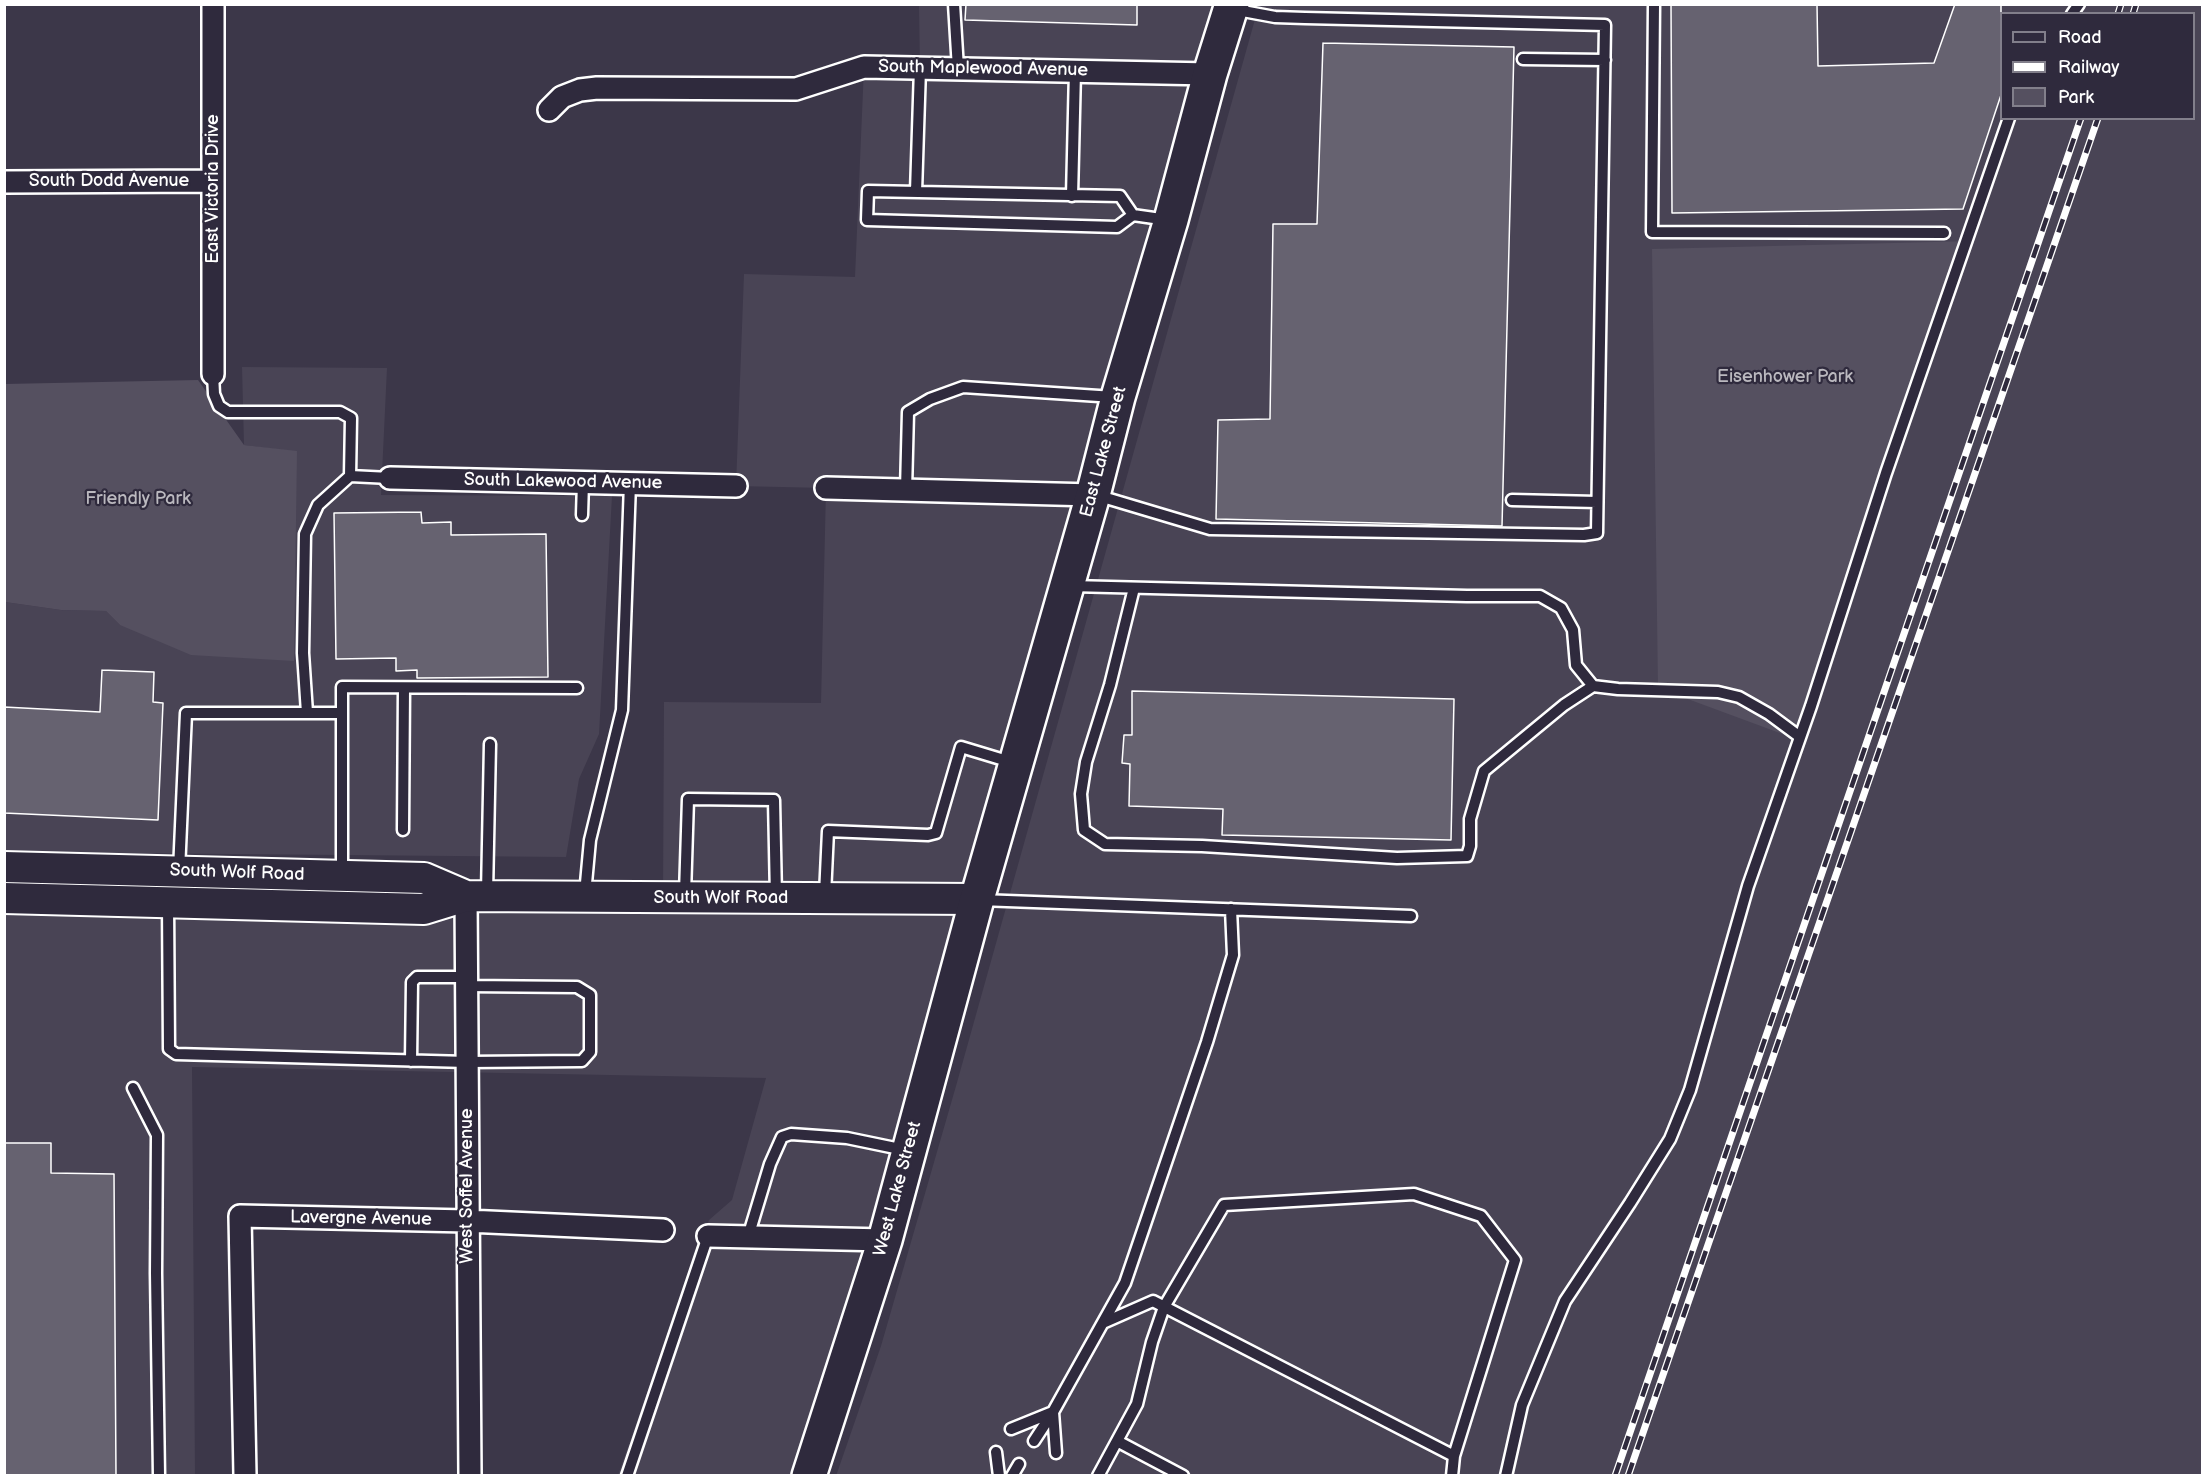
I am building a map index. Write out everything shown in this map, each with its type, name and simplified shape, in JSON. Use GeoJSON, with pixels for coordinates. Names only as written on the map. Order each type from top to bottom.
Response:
{"type":"FeatureCollection","features":[{"type":"Feature","properties":{"kind":"main road","name":"East Lake Street"},"geometry":{"type":"LineString","coordinates":[[977,900],[1093,495],[1118,397],[1231,7]]}},
{"type":"Feature","properties":{"kind":"main road","name":"South Wolf Road"},"geometry":{"type":"LineString","coordinates":[[4,867],[424,878],[476,897]]}},
{"type":"Feature","properties":{"kind":"main road","name":"South Wolf Road"},"geometry":{"type":"LineString","coordinates":[[4,898],[423,909],[476,897],[977,900]]}},
{"type":"Feature","properties":{"kind":"main road","name":"West Lake Street"},"geometry":{"type":"LineString","coordinates":[[809,1476],[885,1240],[977,900]]}},
{"type":"Feature","properties":{"kind":"street","name":"East Victoria Drive"},"geometry":{"type":"LineString","coordinates":[[213,4],[213,374]]}},
{"type":"Feature","properties":{"kind":"street","name":"South Maplewood Avenue"},"geometry":{"type":"LineString","coordinates":[[549,110],[562,97],[580,90],[597,88],[796,89],[864,67],[1210,74]]}},
{"type":"Feature","properties":{"kind":"street","name":"South Dodd Avenue"},"geometry":{"type":"LineString","coordinates":[[4,182],[213,181]]}},
{"type":"Feature","properties":{"kind":"street","name":"South Lakewood Avenue"},"geometry":{"type":"LineString","coordinates":[[390,478],[736,486]]}},
{"type":"Feature","properties":{"kind":"street"},"geometry":{"type":"LineString","coordinates":[[826,488],[1093,495]]}},
{"type":"Feature","properties":{"kind":"street","name":"West Soffel Avenue"},"geometry":{"type":"LineString","coordinates":[[470,1476],[466,982],[476,897]]}},
{"type":"Feature","properties":{"kind":"street","name":"Lavergne Avenue"},"geometry":{"type":"LineString","coordinates":[[245,1476],[240,1216],[467,1221],[663,1230]]}},
{"type":"Feature","properties":{"kind":"street"},"geometry":{"type":"LineString","coordinates":[[708,1236],[885,1240]]}},
{"type":"Feature","properties":{"kind":"lane"},"geometry":{"type":"LineString","coordinates":[[954,4],[958,69]]}},
{"type":"Feature","properties":{"kind":"lane"},"geometry":{"type":"LineString","coordinates":[[1654,4],[1652,232],[1944,233]]}},
{"type":"Feature","properties":{"kind":"lane"},"geometry":{"type":"LineString","coordinates":[[1093,495],[1210,529],[1560,535],[1597,533],[1605,25],[1275,17],[1231,7]]}},
{"type":"Feature","properties":{"kind":"lane"},"geometry":{"type":"LineString","coordinates":[[1523,58],[1605,60]]}},
{"type":"Feature","properties":{"kind":"lane"},"geometry":{"type":"LineString","coordinates":[[916,192],[920,68]]}},
{"type":"Feature","properties":{"kind":"lane"},"geometry":{"type":"LineString","coordinates":[[1071,196],[1075,71]]}},
{"type":"Feature","properties":{"kind":"lane"},"geometry":{"type":"LineString","coordinates":[[1506,1476],[1521,1406],[1565,1301],[1670,1139],[1690,1090],[1748,886],[1800,737],[1886,473],[2008,120]]}},
{"type":"Feature","properties":{"kind":"lane"},"geometry":{"type":"LineString","coordinates":[[1133,215],[1120,196],[868,191],[867,220],[1117,227],[1133,215],[1171,220]]}},
{"type":"Feature","properties":{"kind":"lane"},"geometry":{"type":"LineString","coordinates":[[213,374],[214,394],[219,406],[228,412],[340,411],[351,418],[350,476]]}},
{"type":"Feature","properties":{"kind":"lane"},"geometry":{"type":"LineString","coordinates":[[906,490],[908,412],[930,399],[963,387],[1118,397]]}},
{"type":"Feature","properties":{"kind":"lane"},"geometry":{"type":"LineString","coordinates":[[308,713],[303,653],[305,534],[318,505],[350,476],[390,478]]}},
{"type":"Feature","properties":{"kind":"lane"},"geometry":{"type":"LineString","coordinates":[[582,515],[583,482]]}},
{"type":"Feature","properties":{"kind":"lane"},"geometry":{"type":"LineString","coordinates":[[585,897],[590,840],[622,710],[630,483]]}},
{"type":"Feature","properties":{"kind":"lane"},"geometry":{"type":"LineString","coordinates":[[1512,500],[1597,502]]}},
{"type":"Feature","properties":{"kind":"lane"},"geometry":{"type":"LineString","coordinates":[[1066,586],[1540,596],[1561,608],[1573,630],[1576,664],[1593,686]]}},
{"type":"Feature","properties":{"kind":"lane"},"geometry":{"type":"LineString","coordinates":[[1134,588],[1110,685],[1086,762],[1081,794],[1084,830],[1105,844],[1202,846],[1397,858],[1467,856],[1470,846],[1470,819],[1484,771],[1564,705],[1593,686],[1718,692],[1739,697],[1769,714],[1800,737]]}},
{"type":"Feature","properties":{"kind":"lane"},"geometry":{"type":"LineString","coordinates":[[342,876],[342,687],[577,688]]}},
{"type":"Feature","properties":{"kind":"lane"},"geometry":{"type":"LineString","coordinates":[[404,688],[404,830]]}},
{"type":"Feature","properties":{"kind":"lane"},"geometry":{"type":"LineString","coordinates":[[179,871],[186,712],[342,713]]}},
{"type":"Feature","properties":{"kind":"lane"},"geometry":{"type":"LineString","coordinates":[[476,897],[490,744]]}},
{"type":"Feature","properties":{"kind":"lane"},"geometry":{"type":"LineString","coordinates":[[825,898],[828,831],[928,835],[936,833],[961,747],[1016,764]]}},
{"type":"Feature","properties":{"kind":"lane"},"geometry":{"type":"LineString","coordinates":[[685,898],[688,799],[774,800],[776,898]]}},
{"type":"Feature","properties":{"kind":"lane"},"geometry":{"type":"LineString","coordinates":[[977,900],[1411,916]]}},
{"type":"Feature","properties":{"kind":"lane"},"geometry":{"type":"LineString","coordinates":[[168,902],[169,1050],[176,1054],[411,1061],[467,1062],[582,1061],[590,1052],[590,995],[577,987],[466,982],[417,977],[412,982],[411,1061]]}},
{"type":"Feature","properties":{"kind":"lane"},"geometry":{"type":"LineString","coordinates":[[1034,1441],[1053,1412],[1125,1283],[1207,1042],[1233,955],[1231,909]]}},
{"type":"Feature","properties":{"kind":"lane"},"geometry":{"type":"LineString","coordinates":[[133,1088],[157,1135],[156,1273],[159,1476]]}},
{"type":"Feature","properties":{"kind":"lane"},"geometry":{"type":"LineString","coordinates":[[748,1237],[770,1164],[782,1137],[790,1134],[847,1138],[908,1150]]}},
{"type":"Feature","properties":{"kind":"lane"},"geometry":{"type":"LineString","coordinates":[[1098,1476],[1137,1404],[1152,1342],[1164,1307],[1224,1205],[1414,1194],[1481,1216],[1515,1260],[1454,1456],[1452,1476]]}},
{"type":"Feature","properties":{"kind":"lane"},"geometry":{"type":"LineString","coordinates":[[627,1476],[708,1236]]}},
{"type":"Feature","properties":{"kind":"lane"},"geometry":{"type":"LineString","coordinates":[[1103,1323],[1153,1302],[1454,1456]]}},
{"type":"Feature","properties":{"kind":"lane"},"geometry":{"type":"LineString","coordinates":[[1011,1429],[1053,1412]]}},
{"type":"Feature","properties":{"kind":"lane"},"geometry":{"type":"LineString","coordinates":[[1053,1412],[1056,1453]]}},
{"type":"Feature","properties":{"kind":"lane"},"geometry":{"type":"LineString","coordinates":[[1117,1442],[1183,1476]]}},
{"type":"Feature","properties":{"kind":"lane"},"geometry":{"type":"LineString","coordinates":[[996,1452],[999,1476]]}},
{"type":"Feature","properties":{"kind":"lane"},"geometry":{"type":"LineString","coordinates":[[1012,1476],[1019,1464]]}},
{"type":"Feature","properties":{"kind":"shaded area"},"geometry":{"type":"Polygon","coordinates":[[[919,5],[1232,5],[809,1475],[618,1475],[709,1220],[732,1200],[766,1078],[192,1067],[195,1475],[5,1476],[5,886],[153,892],[663,898],[664,702],[821,703],[826,488],[736,486],[744,274],[855,277],[864,67],[920,68],[919,5]]]}},
{"type":"Feature","properties":{"kind":"shaded area"},"geometry":{"type":"Polygon","coordinates":[[[1259,5],[2202,5],[2202,1475],[836,1476],[881,1346],[1259,5]]]}},
{"type":"Feature","properties":{"kind":"shaded area"},"geometry":{"type":"Polygon","coordinates":[[[242,367],[387,368],[381,495],[612,496],[599,734],[579,779],[566,857],[5,852],[5,602],[61,610],[106,611],[120,625],[297,452],[244,445],[242,367]]]}},
{"type":"Feature","properties":{"kind":"green space","name":"Eisenhower Park"},"geometry":{"type":"Polygon","coordinates":[[[1973,241],[1796,739],[1658,688],[1652,249],[1973,241]]]}},
{"type":"Feature","properties":{"kind":"green space","name":"Friendly Park"},"geometry":{"type":"Polygon","coordinates":[[[198,380],[244,445],[297,451],[294,661],[191,655],[120,625],[106,611],[61,610],[5,602],[5,384],[198,380]]]}},
{"type":"Feature","properties":{"kind":"building"},"geometry":{"type":"Polygon","coordinates":[[[966,4],[1137,4],[1137,25],[965,20],[966,4]]]}},
{"type":"Feature","properties":{"kind":"building"},"geometry":{"type":"Polygon","coordinates":[[[1671,4],[1817,4],[1818,66],[1934,63],[1955,4],[2001,4],[2000,98],[1963,209],[1672,213],[1671,4]]]}},
{"type":"Feature","properties":{"kind":"building"},"geometry":{"type":"Polygon","coordinates":[[[1323,43],[1514,47],[1502,526],[1216,519],[1218,420],[1270,419],[1273,224],[1317,224],[1323,43]]]}},
{"type":"Feature","properties":{"kind":"building"},"geometry":{"type":"Polygon","coordinates":[[[421,512],[422,523],[451,522],[451,535],[546,534],[548,677],[417,678],[417,670],[396,671],[396,658],[336,659],[334,513],[421,512]]]}},
{"type":"Feature","properties":{"kind":"building"},"geometry":{"type":"Polygon","coordinates":[[[102,670],[154,672],[153,702],[163,703],[158,820],[4,813],[4,707],[100,712],[102,670]]]}},
{"type":"Feature","properties":{"kind":"building"},"geometry":{"type":"Polygon","coordinates":[[[1132,691],[1454,699],[1451,840],[1222,835],[1223,809],[1129,806],[1130,764],[1122,763],[1124,735],[1132,735],[1132,691]]]}},
{"type":"Feature","properties":{"kind":"building"},"geometry":{"type":"Polygon","coordinates":[[[4,1143],[51,1143],[51,1173],[114,1174],[116,1476],[4,1476],[4,1143]]]}},
{"type":"Feature","properties":{"kind":"railway"},"geometry":{"type":"LineString","coordinates":[[2119,12],[2121,4]]}},
{"type":"Feature","properties":{"kind":"railway"},"geometry":{"type":"LineString","coordinates":[[2134,12],[2136,4]]}},
{"type":"Feature","properties":{"kind":"railway"},"geometry":{"type":"LineString","coordinates":[[1615,1476],[2080,120]]}},
{"type":"Feature","properties":{"kind":"railway"},"geometry":{"type":"LineString","coordinates":[[1628,1476],[2097,120]]}}]}
